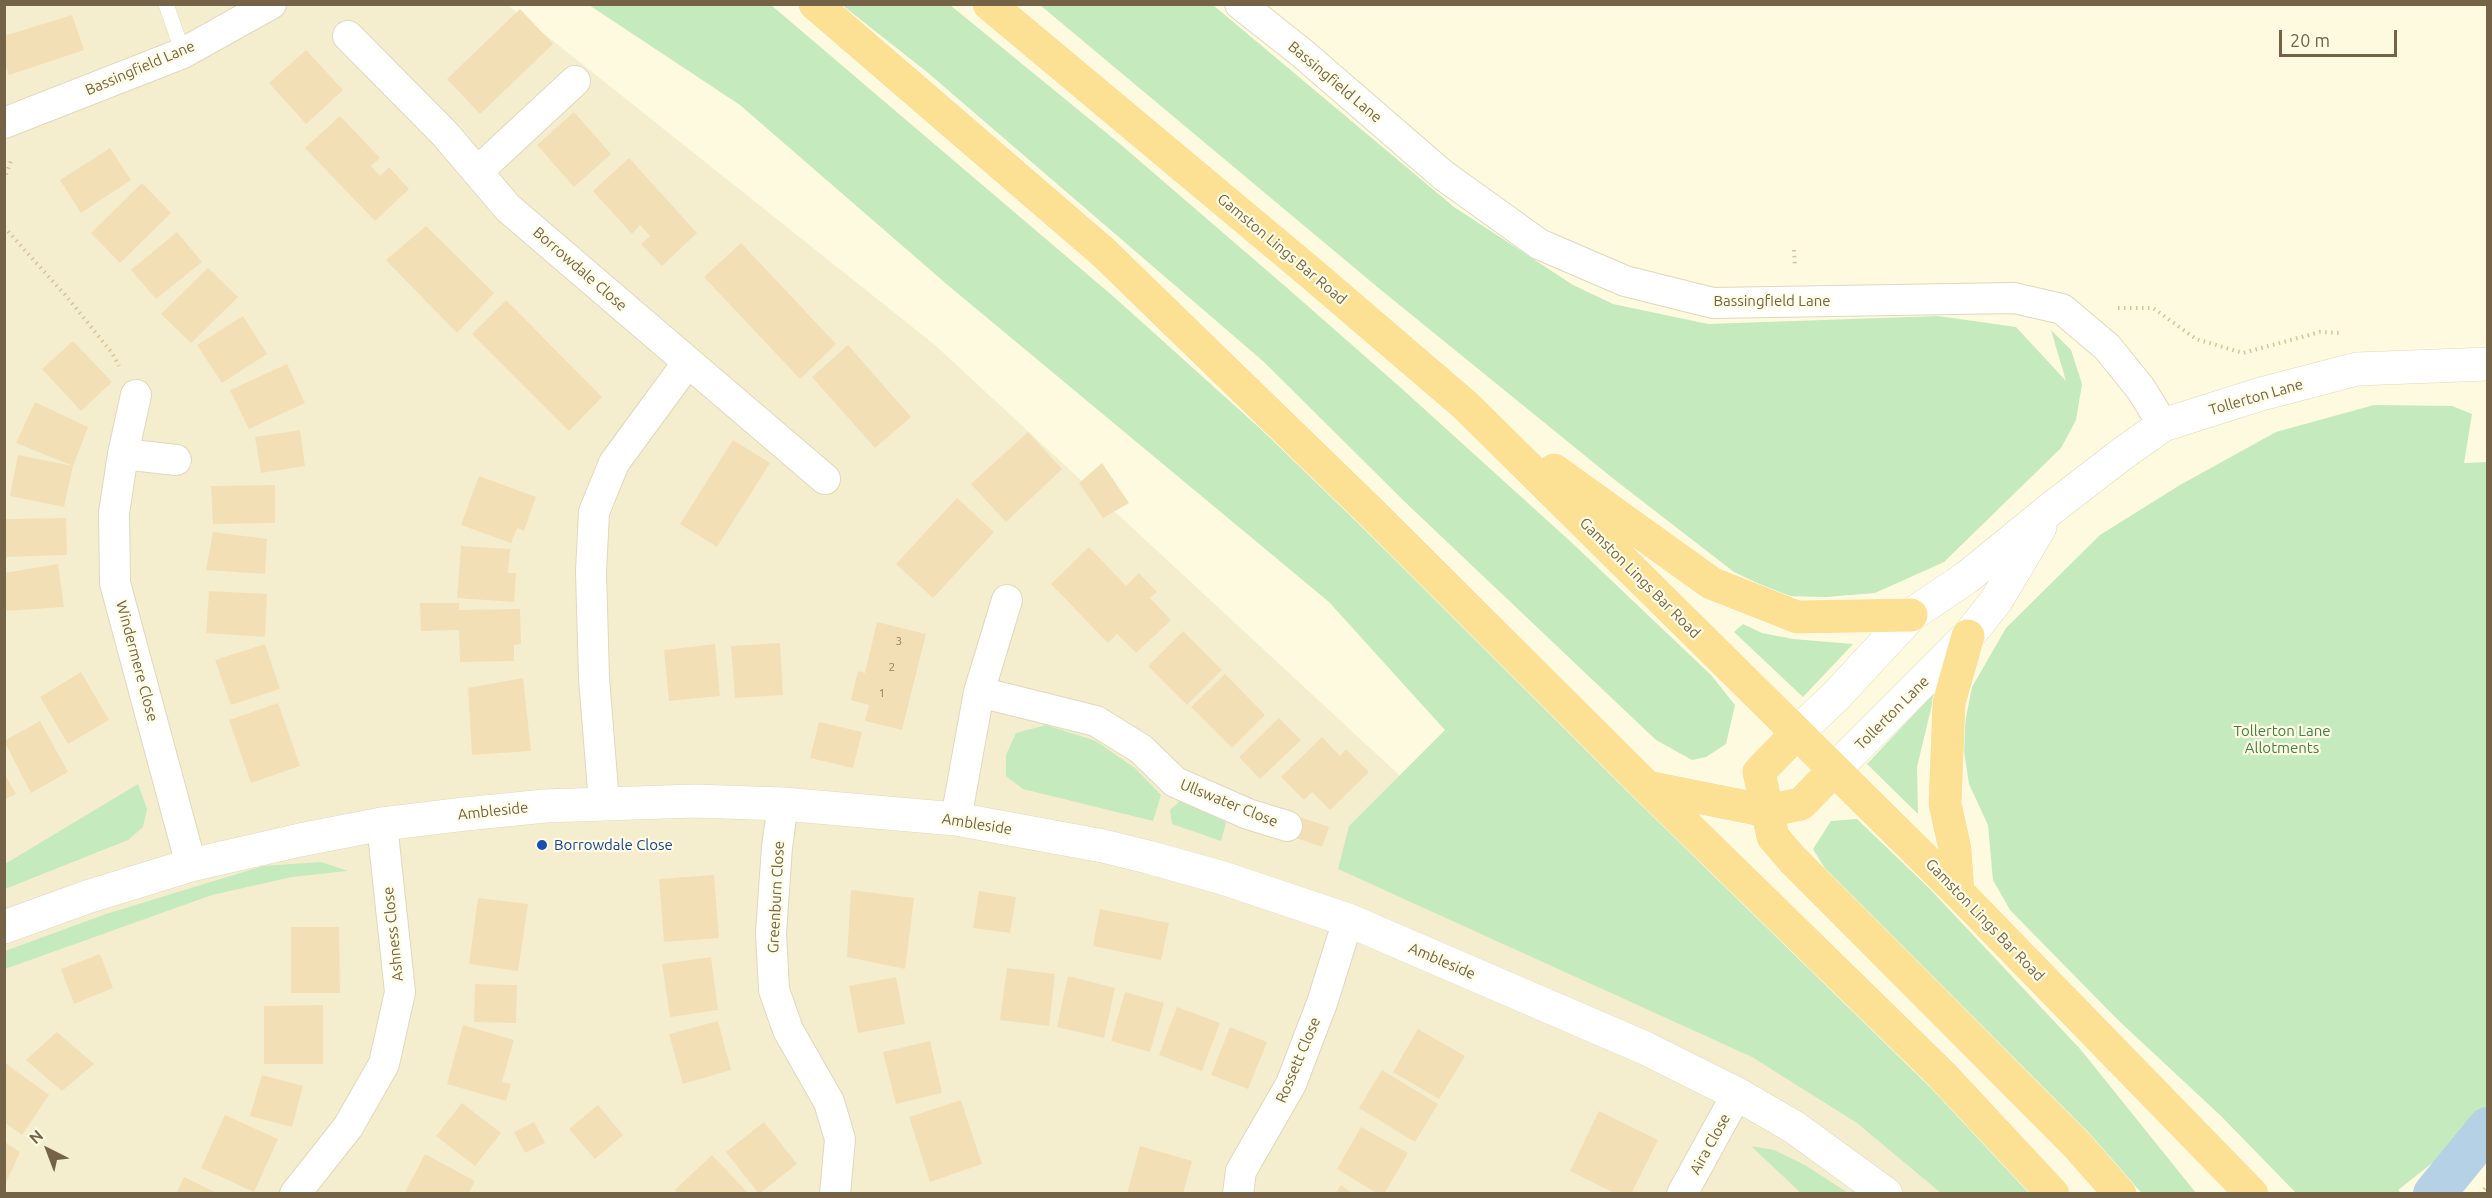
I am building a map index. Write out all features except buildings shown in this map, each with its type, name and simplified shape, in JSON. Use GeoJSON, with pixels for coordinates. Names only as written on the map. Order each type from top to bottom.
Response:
{"type":"FeatureCollection","features":[{"type":"Feature","properties":{"kind":"highway"},"geometry":{"type":"LineString","coordinates":[[815,4],[1103,252],[1373,514],[1647,787],[1941,1074],[2053,1194]]}},
{"type":"Feature","properties":{"kind":"highway","name":"Gamston Lings Bar Road"},"geometry":{"type":"LineString","coordinates":[[989,4],[1465,405],[1958,892],[2252,1194]]}},
{"type":"Feature","properties":{"kind":"highway"},"geometry":{"type":"LineString","coordinates":[[1465,405],[1711,583],[1797,617],[1911,615]]}},
{"type":"Feature","properties":{"kind":"highway"},"geometry":{"type":"LineString","coordinates":[[1958,892],[1955,849],[1945,804],[1949,703],[1968,636]]}},
{"type":"Feature","properties":{"kind":"highway"},"geometry":{"type":"LineString","coordinates":[[1797,733],[1759,772],[1773,837],[1793,860],[2077,1145],[2120,1194]]}},
{"type":"Feature","properties":{"kind":"highway"},"geometry":{"type":"LineString","coordinates":[[1647,787],[1767,811],[1801,804],[1834,770]]}},
{"type":"Feature","properties":{"kind":"highway"},"geometry":{"type":"LineString","coordinates":[[2097,1036],[2227,1194]]}},
{"type":"Feature","properties":{"kind":"street","name":"Bassingfield Lane"},"geometry":{"type":"LineString","coordinates":[[4,123],[183,53],[271,4]]}},
{"type":"Feature","properties":{"kind":"street","name":"Bassingfield Lane"},"geometry":{"type":"LineString","coordinates":[[1240,4],[1302,53],[1443,175],[1539,244],[1626,280],[1713,303],[2014,298],[2062,309],[2107,347],[2141,388],[2163,425]]}},
{"type":"Feature","properties":{"kind":"street","name":"Borrowdale Close"},"geometry":{"type":"LineString","coordinates":[[348,36],[445,134],[508,208],[825,479]]}},
{"type":"Feature","properties":{"kind":"street"},"geometry":{"type":"LineString","coordinates":[[477,172],[575,81]]}},
{"type":"Feature","properties":{"kind":"street"},"geometry":{"type":"LineString","coordinates":[[604,803],[594,678],[591,572],[594,513],[614,463],[688,362]]}},
{"type":"Feature","properties":{"kind":"street","name":"Tollerton Lane"},"geometry":{"type":"LineString","coordinates":[[1797,733],[1836,696],[1911,615],[1966,578],[2052,508],[2163,425],[2261,394],[2357,369],[2487,364]]}},
{"type":"Feature","properties":{"kind":"street","name":"Windermere Close"},"geometry":{"type":"LineString","coordinates":[[136,395],[123,454],[114,513],[115,583],[191,865]]}},
{"type":"Feature","properties":{"kind":"street"},"geometry":{"type":"LineString","coordinates":[[123,454],[176,460]]}},
{"type":"Feature","properties":{"kind":"street","name":"Tollerton Lane"},"geometry":{"type":"LineString","coordinates":[[1834,770],[1968,636],[1996,601],[2052,508]]}},
{"type":"Feature","properties":{"kind":"street"},"geometry":{"type":"LineString","coordinates":[[956,819],[980,692],[1007,600]]}},
{"type":"Feature","properties":{"kind":"street","name":"Ullswater Close"},"geometry":{"type":"LineString","coordinates":[[980,692],[1095,721],[1141,749],[1175,782],[1248,814],[1287,826]]}},
{"type":"Feature","properties":{"kind":"street","name":"Ambleside"},"geometry":{"type":"LineString","coordinates":[[4,927],[87,897],[191,865],[382,824],[533,807],[695,801],[783,804],[956,819],[1103,846],[1148,857],[1234,881],[1348,920],[1645,1048],[1737,1094],[1794,1127],[1886,1194]]}},
{"type":"Feature","properties":{"kind":"street","name":"Greenburn Close"},"geometry":{"type":"LineString","coordinates":[[783,804],[777,847],[771,933],[774,990],[788,1030],[829,1102],[840,1139],[840,1193]]}},
{"type":"Feature","properties":{"kind":"street","name":"Ashness Close"},"geometry":{"type":"LineString","coordinates":[[295,1194],[348,1127],[384,1064],[400,992],[382,824]]}},
{"type":"Feature","properties":{"kind":"street","name":"Rossett Close"},"geometry":{"type":"LineString","coordinates":[[1238,1194],[1241,1171],[1292,1083],[1322,1003],[1348,920]]}},
{"type":"Feature","properties":{"kind":"street","name":"Aira Close"},"geometry":{"type":"LineString","coordinates":[[1682,1194],[1737,1094]]}},
{"type":"Feature","properties":{"kind":"lane"},"geometry":{"type":"LineString","coordinates":[[166,4],[183,53]]}},
{"type":"Feature","properties":{"kind":"path"},"geometry":{"type":"LineString","coordinates":[[4,227],[67,297],[112,353],[136,395]]}},
{"type":"Feature","properties":{"kind":"path"},"geometry":{"type":"LineString","coordinates":[[2062,309],[2153,308],[2196,339],[2243,353],[2320,332],[2342,333]]}},
{"type":"Feature","properties":{"kind":"path"},"geometry":{"type":"LineString","coordinates":[[2480,1194],[2487,1185]]}},
{"type":"Feature","properties":{"kind":"shaded area"},"geometry":{"type":"Polygon","coordinates":[[[5,4],[508,5],[935,345],[1465,836],[1978,1194],[5,1194],[5,4]]]}},
{"type":"Feature","properties":{"kind":"green space"},"geometry":{"type":"Polygon","coordinates":[[[589,5],[771,5],[1114,297],[1334,495],[2038,1193],[1941,1193],[1857,1123],[1752,1057],[1338,869],[1349,826],[1445,730],[1329,602],[950,287],[740,105],[589,5]]]}},
{"type":"Feature","properties":{"kind":"green space"},"geometry":{"type":"Polygon","coordinates":[[[842,5],[950,5],[1120,144],[1401,388],[1571,542],[1711,675],[1735,705],[1726,744],[1706,757],[1692,760],[1656,740],[1405,502],[1264,362],[927,72],[842,5]]]}},
{"type":"Feature","properties":{"kind":"green space"},"geometry":{"type":"Polygon","coordinates":[[[1040,5],[1213,5],[1454,207],[1573,285],[1613,304],[1708,324],[1938,316],[2016,327],[2066,381],[2051,330],[2071,350],[2082,384],[2076,420],[2061,448],[1944,562],[1875,593],[1826,597],[1784,596],[1734,572],[1615,480],[1381,290],[1040,5]]]}},
{"type":"Feature","properties":{"kind":"green space","name":"Tollerton Lane Allotments"},"geometry":{"type":"Polygon","coordinates":[[[2374,405],[2452,406],[2472,414],[2464,463],[2488,462],[2487,1109],[2464,1138],[2398,1190],[2401,1193],[2296,1193],[2221,1116],[2118,1020],[2010,910],[1993,880],[1988,825],[1969,784],[1962,738],[1972,687],[2006,628],[2100,535],[2180,485],[2276,432],[2374,405]]]}},
{"type":"Feature","properties":{"kind":"green space"},"geometry":{"type":"Polygon","coordinates":[[[1743,624],[1762,633],[1793,639],[1853,644],[1803,697],[1734,632],[1743,624]]]}},
{"type":"Feature","properties":{"kind":"green space"},"geometry":{"type":"Polygon","coordinates":[[[1935,692],[1917,767],[1918,814],[1867,764],[1935,692]]]}},
{"type":"Feature","properties":{"kind":"green space"},"geometry":{"type":"Polygon","coordinates":[[[1046,725],[1096,741],[1136,769],[1161,795],[1153,821],[1023,789],[1006,776],[1006,755],[1016,733],[1046,725]]]}},
{"type":"Feature","properties":{"kind":"green space"},"geometry":{"type":"Polygon","coordinates":[[[138,784],[147,809],[143,827],[128,840],[5,889],[5,864],[138,784]]]}},
{"type":"Feature","properties":{"kind":"green space"},"geometry":{"type":"Polygon","coordinates":[[[1182,799],[1213,809],[1226,823],[1221,841],[1172,824],[1170,810],[1182,799]]]}},
{"type":"Feature","properties":{"kind":"green space"},"geometry":{"type":"Polygon","coordinates":[[[1857,819],[1929,888],[2081,1050],[2196,1193],[2142,1193],[1827,872],[1813,849],[1831,821],[1857,819]]]}},
{"type":"Feature","properties":{"kind":"green space"},"geometry":{"type":"Polygon","coordinates":[[[321,862],[348,871],[292,877],[212,895],[5,969],[5,951],[106,914],[263,866],[321,862]]]}},
{"type":"Feature","properties":{"kind":"green space"},"geometry":{"type":"Polygon","coordinates":[[[1751,1146],[1774,1150],[1805,1165],[1848,1193],[1801,1193],[1751,1146]]]}},
{"type":"Feature","properties":{"kind":"waterway"},"geometry":{"type":"LineString","coordinates":[[2434,1194],[2488,1128]]}},
{"type":"Feature","properties":{"kind":"place","name":"Borrowdale Close"},"geometry":{"type":"Point","coordinates":[542,845]}}]}
